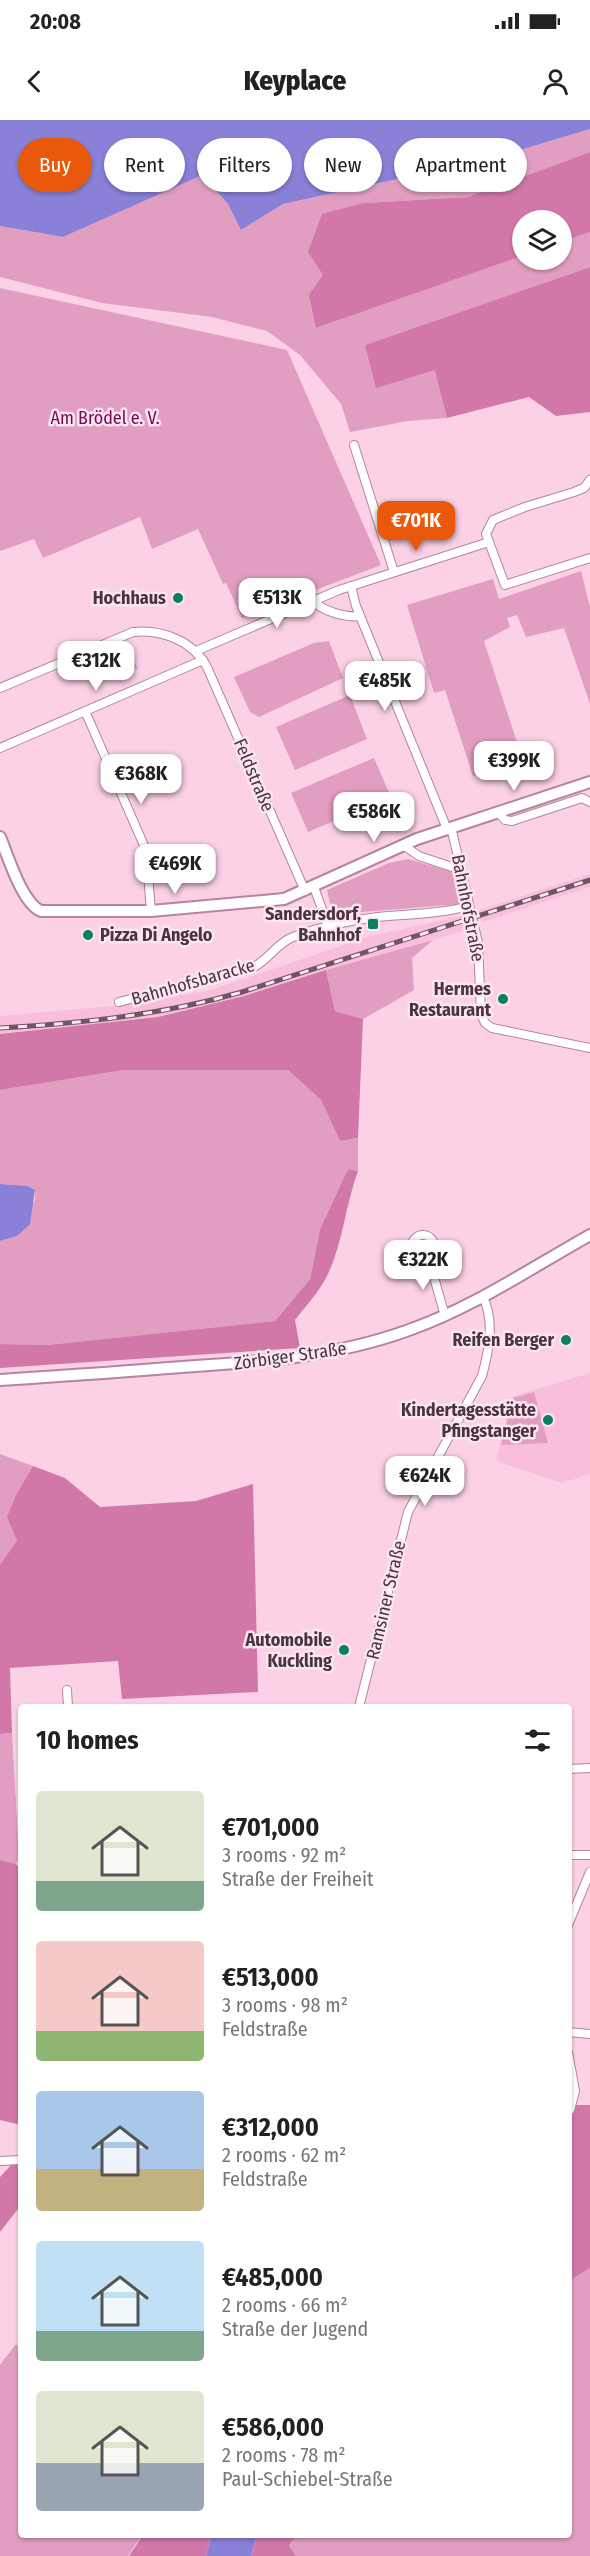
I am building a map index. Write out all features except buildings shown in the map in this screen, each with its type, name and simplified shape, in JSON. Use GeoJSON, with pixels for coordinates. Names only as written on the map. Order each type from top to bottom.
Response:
{"type":"FeatureCollection","features":[{"type":"Feature","properties":{"kind":"street"},"geometry":{"type":"LineString","coordinates":[[354,445],[394,572]]}},
{"type":"Feature","properties":{"kind":"street"},"geometry":{"type":"LineString","coordinates":[[590,480],[584,488],[493,520],[486,534],[505,585],[590,558]]}},
{"type":"Feature","properties":{"kind":"street"},"geometry":{"type":"LineString","coordinates":[[0,688],[133,632],[164,634],[196,651],[313,600],[489,542]]}},
{"type":"Feature","properties":{"kind":"street","name":"Bahnhofstraße"},"geometry":{"type":"LineString","coordinates":[[351,586],[360,616],[449,828],[472,917],[480,965],[481,1014],[485,1023],[492,1028],[590,1048]]}},
{"type":"Feature","properties":{"kind":"street"},"geometry":{"type":"LineString","coordinates":[[313,600],[326,609],[352,617],[360,616]]}},
{"type":"Feature","properties":{"kind":"street","name":"Feldstraße"},"geometry":{"type":"LineString","coordinates":[[196,651],[203,660],[309,889]]}},
{"type":"Feature","properties":{"kind":"street"},"geometry":{"type":"LineString","coordinates":[[0,748],[203,660]]}},
{"type":"Feature","properties":{"kind":"street"},"geometry":{"type":"LineString","coordinates":[[85,711],[146,850],[151,911]]}},
{"type":"Feature","properties":{"kind":"street"},"geometry":{"type":"LineString","coordinates":[[0,837],[25,895],[34,908],[50,912],[151,911],[271,902],[309,889],[403,845],[586,784]]}},
{"type":"Feature","properties":{"kind":"street"},"geometry":{"type":"LineString","coordinates":[[582,798],[586,784]]}},
{"type":"Feature","properties":{"kind":"street"},"geometry":{"type":"LineString","coordinates":[[498,812],[505,820],[512,821],[582,798],[590,802]]}},
{"type":"Feature","properties":{"kind":"street"},"geometry":{"type":"LineString","coordinates":[[403,845],[419,855],[461,870]]}},
{"type":"Feature","properties":{"kind":"street"},"geometry":{"type":"LineString","coordinates":[[309,889],[328,927]]}},
{"type":"Feature","properties":{"kind":"street","name":"Bahnhofsbaracke"},"geometry":{"type":"LineString","coordinates":[[119,1002],[254,968],[283,942],[328,927],[361,919],[452,911],[469,906]]}},
{"type":"Feature","properties":{"kind":"street","name":"Zörbiger Straße"},"geometry":{"type":"LineString","coordinates":[[0,1380],[313,1356],[388,1338],[445,1316],[483,1297],[590,1235]]}},
{"type":"Feature","properties":{"kind":"street"},"geometry":{"type":"LineString","coordinates":[[428,1256],[445,1316]]}},
{"type":"Feature","properties":{"kind":"street","name":"Ramsiner Straße"},"geometry":{"type":"LineString","coordinates":[[360,1704],[408,1512],[482,1376],[488,1353],[490,1321],[483,1297]]}},
{"type":"Feature","properties":{"kind":"street"},"geometry":{"type":"LineString","coordinates":[[67,1690],[68,1704]]}},
{"type":"Feature","properties":{"kind":"street"},"geometry":{"type":"LineString","coordinates":[[572,1769],[590,1768]]}},
{"type":"Feature","properties":{"kind":"street"},"geometry":{"type":"LineString","coordinates":[[572,1855],[590,1855]]}},
{"type":"Feature","properties":{"kind":"street"},"geometry":{"type":"LineString","coordinates":[[572,1915],[590,1872]]}},
{"type":"Feature","properties":{"kind":"street"},"geometry":{"type":"LineString","coordinates":[[572,2032],[590,2034]]}},
{"type":"Feature","properties":{"kind":"street"},"geometry":{"type":"LineString","coordinates":[[572,2074],[575,2091],[572,2102]]}},
{"type":"Feature","properties":{"kind":"street"},"geometry":{"type":"LineString","coordinates":[[0,2161],[18,2160]]}},
{"type":"Feature","properties":{"kind":"shaded area"},"geometry":{"type":"Polygon","coordinates":[[[0,120],[590,120],[590,129],[527,148],[527,138],[394,138],[394,180],[382,182],[382,138],[304,138],[304,192],[338,192],[283,204],[241,230],[228,204],[217,192],[292,192],[292,138],[197,138],[197,177],[185,183],[185,138],[104,138],[104,192],[164,192],[63,237],[0,226],[0,120]]]}},
{"type":"Feature","properties":{"kind":"shaded area"},"geometry":{"type":"Polygon","coordinates":[[[590,152],[590,232],[572,238],[572,210],[512,210],[512,259],[316,328],[309,295],[323,275],[308,252],[322,214],[364,203],[468,197],[482,192],[527,192],[527,175],[590,152]]]}},
{"type":"Feature","properties":{"kind":"shaded area"},"geometry":{"type":"Polygon","coordinates":[[[590,267],[590,412],[556,416],[529,397],[447,418],[435,370],[376,388],[365,345],[590,267]]]}},
{"type":"Feature","properties":{"kind":"shaded area"},"geometry":{"type":"Polygon","coordinates":[[[590,874],[590,887],[483,922],[482,919],[465,925],[466,930],[244,996],[158,1017],[0,1034],[0,1016],[112,1006],[211,990],[367,937],[461,916],[590,874]]]}},
{"type":"Feature","properties":{"kind":"shaded area"},"geometry":{"type":"Polygon","coordinates":[[[326,970],[335,1011],[363,1019],[358,1138],[340,1141],[321,1100],[288,1070],[124,1070],[0,1090],[0,1034],[158,1017],[244,996],[326,970]]]}},
{"type":"Feature","properties":{"kind":"shaded area"},"geometry":{"type":"Polygon","coordinates":[[[348,1169],[358,1171],[332,1265],[323,1284],[295,1320],[300,1348],[0,1368],[0,1344],[47,1345],[275,1321],[310,1279],[320,1229],[348,1169]]]}},
{"type":"Feature","properties":{"kind":"shaded area"},"geometry":{"type":"Polygon","coordinates":[[[0,1184],[28,1186],[35,1190],[30,1224],[17,1236],[0,1241],[0,1184]]]}},
{"type":"Feature","properties":{"kind":"shaded area","name":"Kindertagesstätte Pfingstanger"},"geometry":{"type":"Polygon","coordinates":[[[590,1373],[590,1474],[562,1483],[496,1461],[512,1397],[590,1373]]]}},
{"type":"Feature","properties":{"kind":"shaded area"},"geometry":{"type":"Polygon","coordinates":[[[33,1466],[65,1478],[100,1507],[196,1501],[253,1484],[258,1692],[122,1699],[118,1661],[10,1668],[12,1733],[0,1734],[0,1565],[17,1540],[7,1517],[17,1493],[33,1466]]]}},
{"type":"Feature","properties":{"kind":"shaded area"},"geometry":{"type":"Polygon","coordinates":[[[0,1860],[18,1866],[18,2124],[0,2120],[0,1860]]]}},
{"type":"Feature","properties":{"kind":"shaded area"},"geometry":{"type":"Polygon","coordinates":[[[572,2105],[590,2105],[590,2268],[572,2279],[572,2105]]]}},
{"type":"Feature","properties":{"kind":"shaded area"},"geometry":{"type":"Polygon","coordinates":[[[13,2163],[18,2164],[18,2209],[0,2232],[0,2177],[13,2163]]]}},
{"type":"Feature","properties":{"kind":"shaded area"},"geometry":{"type":"Polygon","coordinates":[[[141,2538],[211,2538],[206,2556],[129,2556],[141,2538]]]}},
{"type":"Feature","properties":{"kind":"shaded area"},"geometry":{"type":"Polygon","coordinates":[[[211,2538],[256,2538],[251,2556],[206,2556],[211,2538]]]}},
{"type":"Feature","properties":{"kind":"shaded area"},"geometry":{"type":"Polygon","coordinates":[[[256,2538],[295,2538],[289,2546],[296,2556],[251,2556],[256,2538]]]}},
{"type":"Feature","properties":{"kind":"green space"},"geometry":{"type":"Polygon","coordinates":[[[590,129],[590,152],[527,175],[527,148],[590,129]]]}},
{"type":"Feature","properties":{"kind":"green space"},"geometry":{"type":"Polygon","coordinates":[[[197,176],[197,192],[218,192],[228,204],[241,230],[283,204],[338,192],[382,192],[382,182],[394,180],[394,192],[482,192],[468,197],[364,203],[323,275],[316,328],[512,259],[512,270],[572,270],[572,238],[590,232],[590,267],[365,345],[436,370],[447,418],[408,421],[350,432],[341,404],[300,355],[267,331],[212,317],[102,303],[0,277],[0,226],[63,237],[162,192],[185,192],[185,182],[197,176]]]}},
{"type":"Feature","properties":{"kind":"green space","name":"Am Brödel e. V."},"geometry":{"type":"Polygon","coordinates":[[[0,288],[287,350],[381,565],[242,618],[226,583],[223,584],[198,529],[152,549],[140,517],[43,558],[34,539],[0,551],[0,288]]]}},
{"type":"Feature","properties":{"kind":"green space"},"geometry":{"type":"Polygon","coordinates":[[[581,571],[590,607],[590,704],[564,628],[526,637],[517,615],[507,618],[510,627],[484,641],[523,761],[473,776],[445,690],[434,693],[407,605],[493,579],[499,599],[581,571]]]}},
{"type":"Feature","properties":{"kind":"green space"},"geometry":{"type":"Polygon","coordinates":[[[329,641],[343,678],[259,717],[250,712],[234,677],[314,643],[329,641]]]}},
{"type":"Feature","properties":{"kind":"green space"},"geometry":{"type":"Polygon","coordinates":[[[133,658],[137,668],[122,675],[117,664],[133,658]]]}},
{"type":"Feature","properties":{"kind":"green space"},"geometry":{"type":"Polygon","coordinates":[[[350,695],[367,739],[295,770],[276,727],[350,695]]]}},
{"type":"Feature","properties":{"kind":"green space"},"geometry":{"type":"Polygon","coordinates":[[[374,758],[391,797],[308,832],[291,793],[374,758]]]}},
{"type":"Feature","properties":{"kind":"green space"},"geometry":{"type":"Polygon","coordinates":[[[408,859],[452,872],[461,894],[460,904],[350,913],[334,922],[327,890],[389,863],[408,859]]]}},
{"type":"Feature","properties":{"kind":"green space"},"geometry":{"type":"Polygon","coordinates":[[[433,940],[412,958],[414,990],[363,1019],[335,1011],[326,970],[433,940]]]}},
{"type":"Feature","properties":{"kind":"green space"},"geometry":{"type":"Polygon","coordinates":[[[124,1070],[288,1070],[321,1100],[340,1141],[358,1138],[358,1171],[348,1169],[320,1229],[310,1279],[275,1321],[47,1345],[0,1344],[0,1241],[17,1236],[35,1200],[35,1190],[28,1186],[0,1184],[0,1090],[124,1070]]]}},
{"type":"Feature","properties":{"kind":"green space"},"geometry":{"type":"Polygon","coordinates":[[[534,1392],[548,1443],[501,1445],[513,1398],[534,1392]]]}},
{"type":"Feature","properties":{"kind":"green space"},"geometry":{"type":"Polygon","coordinates":[[[0,1454],[33,1466],[17,1493],[17,1540],[0,1565],[0,1454]]]}},
{"type":"Feature","properties":{"kind":"green space"},"geometry":{"type":"Polygon","coordinates":[[[12,1733],[18,1839],[16,1864],[0,1860],[0,1734],[12,1733]]]}},
{"type":"Feature","properties":{"kind":"green space"},"geometry":{"type":"Polygon","coordinates":[[[590,2268],[590,2556],[296,2556],[289,2547],[295,2538],[572,2538],[572,2279],[590,2268]]]}},
{"type":"Feature","properties":{"kind":"green space"},"geometry":{"type":"Polygon","coordinates":[[[15,2345],[18,2346],[18,2538],[140,2538],[128,2556],[0,2556],[0,2365],[15,2345]]]}},
{"type":"Feature","properties":{"kind":"railway"},"geometry":{"type":"LineString","coordinates":[[0,1028],[122,1017],[212,1000],[590,880]]}},
{"type":"Feature","properties":{"kind":"place","name":"Hochhaus"},"geometry":{"type":"Point","coordinates":[178,598]}},
{"type":"Feature","properties":{"kind":"place","name":"Sandersdorf, Bahnhof"},"geometry":{"type":"Point","coordinates":[373,924]}},
{"type":"Feature","properties":{"kind":"place","name":"Pizza Di Angelo"},"geometry":{"type":"Point","coordinates":[88,935]}},
{"type":"Feature","properties":{"kind":"place","name":"Hermes Restaurant"},"geometry":{"type":"Point","coordinates":[503,999]}},
{"type":"Feature","properties":{"kind":"place","name":"Reifen Berger"},"geometry":{"type":"Point","coordinates":[566,1340]}},
{"type":"Feature","properties":{"kind":"place","name":"Kindertagesstätte Pfingstanger"},"geometry":{"type":"Point","coordinates":[548,1420]}},
{"type":"Feature","properties":{"kind":"place","name":"Automobile Kuckling"},"geometry":{"type":"Point","coordinates":[344,1650]}}]}
